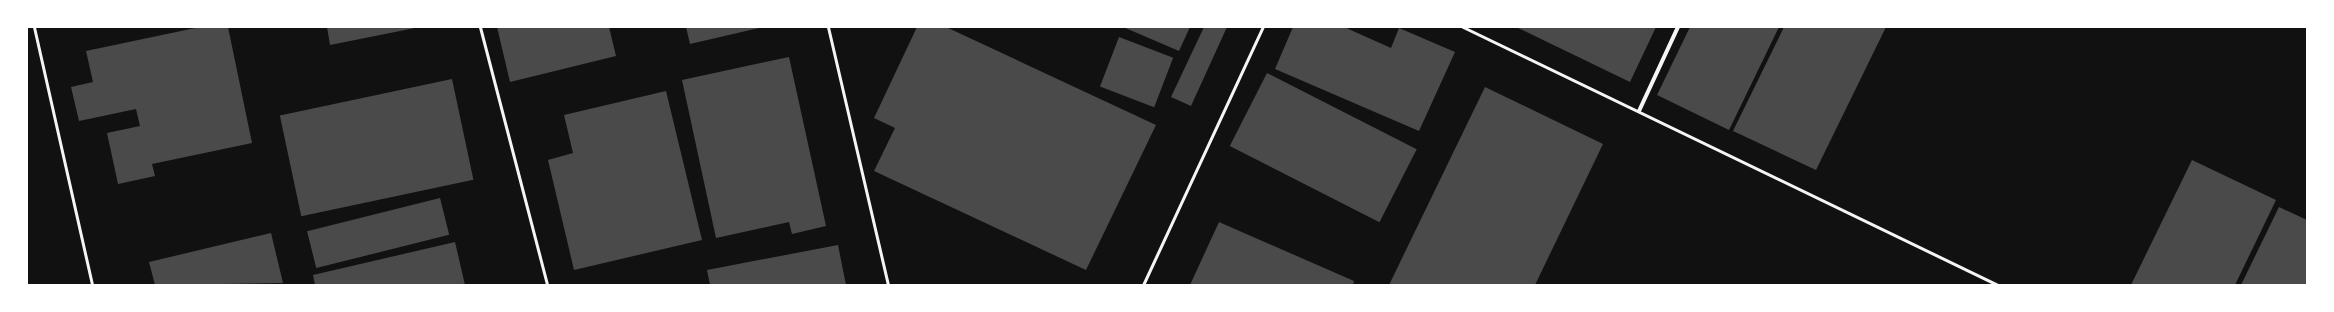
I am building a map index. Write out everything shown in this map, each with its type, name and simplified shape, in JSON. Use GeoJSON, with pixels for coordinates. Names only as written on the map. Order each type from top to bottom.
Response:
{"type":"FeatureCollection","features":[{"type":"Feature","properties":{"kind":"street"},"geometry":{"type":"LineString","coordinates":[[1639,111],[1678,27]]}},
{"type":"Feature","properties":{"kind":"lane"},"geometry":{"type":"LineString","coordinates":[[34,27],[92,285]]}},
{"type":"Feature","properties":{"kind":"lane"},"geometry":{"type":"LineString","coordinates":[[480,27],[547,285]]}},
{"type":"Feature","properties":{"kind":"lane"},"geometry":{"type":"LineString","coordinates":[[828,27],[888,285]]}},
{"type":"Feature","properties":{"kind":"lane"},"geometry":{"type":"LineString","coordinates":[[1143,285],[1263,27]]}},
{"type":"Feature","properties":{"kind":"lane"},"geometry":{"type":"LineString","coordinates":[[1463,27],[1998,285]]}},
{"type":"Feature","properties":{"kind":"building"},"geometry":{"type":"Polygon","coordinates":[[[200,27],[228,27],[252,143],[152,164],[155,176],[118,184],[107,133],[140,126],[136,109],[79,121],[71,87],[93,82],[86,51],[200,27]]]}},
{"type":"Feature","properties":{"kind":"building"},"geometry":{"type":"Polygon","coordinates":[[[327,27],[415,27],[415,28],[330,45],[327,27]]]}},
{"type":"Feature","properties":{"kind":"building"},"geometry":{"type":"Polygon","coordinates":[[[497,27],[609,27],[616,56],[510,82],[497,27]]]}},
{"type":"Feature","properties":{"kind":"building"},"geometry":{"type":"Polygon","coordinates":[[[686,27],[759,27],[759,28],[690,44],[686,27]]]}},
{"type":"Feature","properties":{"kind":"building"},"geometry":{"type":"Polygon","coordinates":[[[917,27],[946,27],[1156,125],[1086,270],[874,171],[895,128],[874,118],[917,27]]]}},
{"type":"Feature","properties":{"kind":"building"},"geometry":{"type":"Polygon","coordinates":[[[1123,27],[1190,27],[1179,51],[1123,27]]]}},
{"type":"Feature","properties":{"kind":"building"},"geometry":{"type":"Polygon","coordinates":[[[1204,27],[1227,27],[1191,106],[1171,97],[1204,27]]]}},
{"type":"Feature","properties":{"kind":"building"},"geometry":{"type":"Polygon","coordinates":[[[1293,27],[1344,27],[1391,48],[1399,28],[1455,52],[1419,131],[1275,69],[1293,27]]]}},
{"type":"Feature","properties":{"kind":"building"},"geometry":{"type":"Polygon","coordinates":[[[1516,27],[1656,27],[1630,82],[1516,27]]]}},
{"type":"Feature","properties":{"kind":"building"},"geometry":{"type":"Polygon","coordinates":[[[1690,27],[1779,27],[1729,130],[1657,95],[1690,27]]]}},
{"type":"Feature","properties":{"kind":"building"},"geometry":{"type":"Polygon","coordinates":[[[1784,27],[1886,27],[1816,170],[1733,131],[1784,27]]]}},
{"type":"Feature","properties":{"kind":"building"},"geometry":{"type":"Polygon","coordinates":[[[1119,37],[1173,58],[1154,107],[1100,86],[1119,37]]]}},
{"type":"Feature","properties":{"kind":"building"},"geometry":{"type":"Polygon","coordinates":[[[789,57],[826,226],[792,234],[789,222],[716,238],[682,80],[789,57]]]}},
{"type":"Feature","properties":{"kind":"building"},"geometry":{"type":"Polygon","coordinates":[[[1267,73],[1417,149],[1379,222],[1230,146],[1267,73]]]}},
{"type":"Feature","properties":{"kind":"building"},"geometry":{"type":"Polygon","coordinates":[[[452,79],[473,180],[301,216],[280,116],[452,79]]]}},
{"type":"Feature","properties":{"kind":"building"},"geometry":{"type":"Polygon","coordinates":[[[1485,87],[1603,144],[1535,285],[1389,285],[1485,87]]]}},
{"type":"Feature","properties":{"kind":"building"},"geometry":{"type":"Polygon","coordinates":[[[666,91],[702,240],[574,270],[548,160],[573,153],[564,115],[666,91]]]}},
{"type":"Feature","properties":{"kind":"building"},"geometry":{"type":"Polygon","coordinates":[[[2192,160],[2276,200],[2235,285],[2131,285],[2192,160]]]}},
{"type":"Feature","properties":{"kind":"building"},"geometry":{"type":"Polygon","coordinates":[[[440,198],[449,235],[316,268],[307,231],[440,198]]]}},
{"type":"Feature","properties":{"kind":"building"},"geometry":{"type":"Polygon","coordinates":[[[2279,207],[2307,220],[2307,285],[2241,285],[2279,207]]]}},
{"type":"Feature","properties":{"kind":"building"},"geometry":{"type":"Polygon","coordinates":[[[1219,222],[1354,281],[1353,285],[1190,285],[1219,222]]]}},
{"type":"Feature","properties":{"kind":"building"},"geometry":{"type":"Polygon","coordinates":[[[271,233],[283,283],[155,285],[149,262],[271,233]]]}},
{"type":"Feature","properties":{"kind":"building"},"geometry":{"type":"Polygon","coordinates":[[[455,242],[465,285],[315,285],[313,275],[455,242]]]}},
{"type":"Feature","properties":{"kind":"building"},"geometry":{"type":"Polygon","coordinates":[[[838,245],[846,285],[710,285],[707,270],[838,245]]]}}]}
